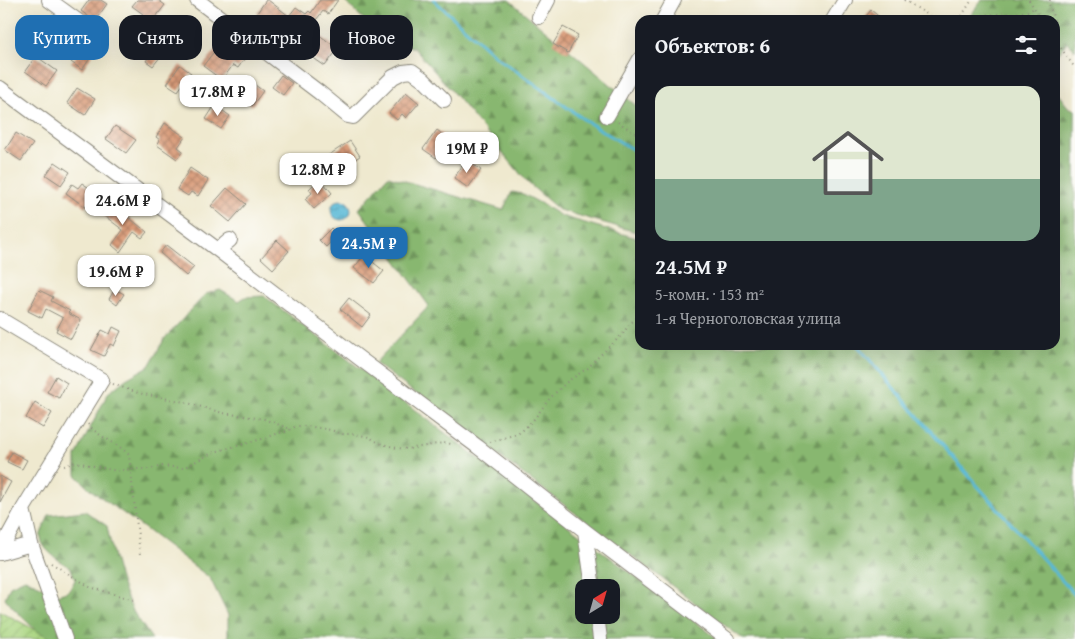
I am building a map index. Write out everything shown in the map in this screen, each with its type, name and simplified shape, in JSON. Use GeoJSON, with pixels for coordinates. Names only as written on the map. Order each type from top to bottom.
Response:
{"type":"FeatureCollection","features":[{"type":"Feature","properties":{"kind":"street"},"geometry":{"type":"LineString","coordinates":[[49,0],[70,15]]}},
{"type":"Feature","properties":{"kind":"street"},"geometry":{"type":"LineString","coordinates":[[197,0],[348,116],[353,117],[393,77],[402,72],[412,71],[444,100]]}},
{"type":"Feature","properties":{"kind":"street"},"geometry":{"type":"LineString","coordinates":[[540,17],[548,0]]}},
{"type":"Feature","properties":{"kind":"street"},"geometry":{"type":"LineString","coordinates":[[666,15],[674,0]]}},
{"type":"Feature","properties":{"kind":"street"},"geometry":{"type":"LineString","coordinates":[[836,15],[845,0]]}},
{"type":"Feature","properties":{"kind":"street"},"geometry":{"type":"LineString","coordinates":[[607,116],[635,68]]}},
{"type":"Feature","properties":{"kind":"street"},"geometry":{"type":"LineString","coordinates":[[0,88],[478,447],[727,639]]}},
{"type":"Feature","properties":{"kind":"street"},"geometry":{"type":"LineString","coordinates":[[218,250],[230,240]]}},
{"type":"Feature","properties":{"kind":"street"},"geometry":{"type":"LineString","coordinates":[[0,319],[102,380],[23,509],[0,552]]}},
{"type":"Feature","properties":{"kind":"street"},"geometry":{"type":"LineString","coordinates":[[23,509],[31,544],[65,639]]}},
{"type":"Feature","properties":{"kind":"street"},"geometry":{"type":"LineString","coordinates":[[585,531],[592,579]]}},
{"type":"Feature","properties":{"kind":"street"},"geometry":{"type":"LineString","coordinates":[[0,552],[31,544]]}},
{"type":"Feature","properties":{"kind":"street"},"geometry":{"type":"LineString","coordinates":[[598,624],[600,639]]}},
{"type":"Feature","properties":{"kind":"path"},"geometry":{"type":"LineString","coordinates":[[904,0],[928,15]]}},
{"type":"Feature","properties":{"kind":"path"},"geometry":{"type":"LineString","coordinates":[[962,15],[972,0]]}},
{"type":"Feature","properties":{"kind":"path"},"geometry":{"type":"LineString","coordinates":[[1030,0],[1039,15]]}},
{"type":"Feature","properties":{"kind":"path"},"geometry":{"type":"LineString","coordinates":[[1050,0],[1049,4],[1053,15]]}},
{"type":"Feature","properties":{"kind":"path"},"geometry":{"type":"LineString","coordinates":[[985,15],[1029,11],[1032,9],[1032,5]]}},
{"type":"Feature","properties":{"kind":"path"},"geometry":{"type":"LineString","coordinates":[[1060,47],[1075,68]]}},
{"type":"Feature","properties":{"kind":"path"},"geometry":{"type":"LineString","coordinates":[[607,116],[635,133]]}},
{"type":"Feature","properties":{"kind":"path"},"geometry":{"type":"LineString","coordinates":[[478,447],[522,431],[550,398],[568,381],[588,368],[614,344],[629,324],[635,320]]}},
{"type":"Feature","properties":{"kind":"path"},"geometry":{"type":"LineString","coordinates":[[102,380],[138,393],[184,402],[223,413],[264,420],[290,430]]}},
{"type":"Feature","properties":{"kind":"path"},"geometry":{"type":"LineString","coordinates":[[83,410],[88,424],[94,432],[111,441],[129,455],[140,554]]}},
{"type":"Feature","properties":{"kind":"path"},"geometry":{"type":"LineString","coordinates":[[44,475],[76,462],[117,471],[131,468],[150,469],[163,466],[183,468],[214,452],[290,430],[296,426],[331,430],[343,434],[354,434],[397,448],[408,449],[456,444]]}},
{"type":"Feature","properties":{"kind":"path"},"geometry":{"type":"LineString","coordinates":[[48,560],[54,566],[90,587],[134,600]]}},
{"type":"Feature","properties":{"kind":"green space"},"geometry":{"type":"Polygon","coordinates":[[[343,0],[509,0],[635,105],[635,232],[559,210],[527,182],[413,47],[413,15],[359,15],[343,0]]]}},
{"type":"Feature","properties":{"kind":"green space"},"geometry":{"type":"Polygon","coordinates":[[[982,0],[1075,0],[1075,50],[1067,42],[1060,51],[1060,15],[971,15],[982,0]]]}},
{"type":"Feature","properties":{"kind":"green space"},"geometry":{"type":"Polygon","coordinates":[[[1060,97],[1068,107],[1075,110],[1075,639],[743,639],[375,363],[429,306],[359,209],[388,176],[503,210],[512,192],[523,194],[561,216],[635,238],[635,350],[1060,350],[1060,97]]]}},
{"type":"Feature","properties":{"kind":"green space"},"geometry":{"type":"Polygon","coordinates":[[[220,290],[239,301],[245,297],[264,296],[718,639],[225,639],[228,636],[228,615],[210,578],[91,490],[76,475],[76,456],[108,393],[126,379],[149,366],[165,338],[206,294],[220,290]]]}},
{"type":"Feature","properties":{"kind":"green space"},"geometry":{"type":"Polygon","coordinates":[[[85,511],[107,526],[121,582],[134,613],[152,639],[45,639],[5,598],[10,586],[25,579],[57,595],[69,591],[75,580],[71,568],[47,549],[41,539],[41,534],[49,515],[85,511]]]}},
{"type":"Feature","properties":{"kind":"green space"},"geometry":{"type":"Polygon","coordinates":[[[0,611],[52,639],[0,639],[0,611]]]}},
{"type":"Feature","properties":{"kind":"water"},"geometry":{"type":"Polygon","coordinates":[[[341,200],[348,203],[351,210],[348,217],[341,220],[334,217],[331,210],[334,203],[341,200]]]}},
{"type":"Feature","properties":{"kind":"building"},"geometry":{"type":"Polygon","coordinates":[[[89,0],[101,0],[107,4],[99,15],[87,15],[81,11],[89,0]]]}},
{"type":"Feature","properties":{"kind":"building"},"geometry":{"type":"Polygon","coordinates":[[[137,0],[158,0],[165,5],[157,15],[142,15],[132,6],[137,0]]]}},
{"type":"Feature","properties":{"kind":"building"},"geometry":{"type":"Polygon","coordinates":[[[266,0],[268,0],[288,15],[260,15],[257,13],[266,0]]]}},
{"type":"Feature","properties":{"kind":"building"},"geometry":{"type":"Polygon","coordinates":[[[320,0],[338,0],[328,14],[323,11],[320,15],[290,15],[296,7],[306,14],[309,11],[311,13],[320,0]]]}},
{"type":"Feature","properties":{"kind":"building"},"geometry":{"type":"Polygon","coordinates":[[[871,10],[877,15],[867,15],[871,10]]]}},
{"type":"Feature","properties":{"kind":"building"},"geometry":{"type":"Polygon","coordinates":[[[563,27],[578,35],[568,53],[553,44],[563,27]]]}},
{"type":"Feature","properties":{"kind":"building"},"geometry":{"type":"Polygon","coordinates":[[[320,36],[330,43],[330,59],[325,66],[316,60],[320,60],[320,36]]]}},
{"type":"Feature","properties":{"kind":"building"},"geometry":{"type":"Polygon","coordinates":[[[212,54],[212,60],[244,60],[238,68],[233,65],[222,80],[203,66],[212,54]]]}},
{"type":"Feature","properties":{"kind":"building"},"geometry":{"type":"Polygon","coordinates":[[[33,60],[42,60],[57,71],[46,86],[25,71],[33,60]]]}},
{"type":"Feature","properties":{"kind":"building"},"geometry":{"type":"Polygon","coordinates":[[[73,60],[89,60],[82,70],[71,62],[73,60]]]}},
{"type":"Feature","properties":{"kind":"building"},"geometry":{"type":"Polygon","coordinates":[[[147,60],[158,60],[153,66],[147,60]]]}},
{"type":"Feature","properties":{"kind":"building"},"geometry":{"type":"Polygon","coordinates":[[[180,65],[191,73],[178,91],[167,84],[180,65]]]}},
{"type":"Feature","properties":{"kind":"building"},"geometry":{"type":"Polygon","coordinates":[[[281,75],[292,83],[283,95],[272,87],[281,75]]]}},
{"type":"Feature","properties":{"kind":"building"},"geometry":{"type":"Polygon","coordinates":[[[246,78],[263,91],[252,106],[235,93],[246,78]]]}},
{"type":"Feature","properties":{"kind":"building"},"geometry":{"type":"Polygon","coordinates":[[[77,88],[95,99],[85,115],[67,103],[77,88]]]}},
{"type":"Feature","properties":{"kind":"building"},"geometry":{"type":"Polygon","coordinates":[[[406,92],[419,103],[406,118],[402,114],[397,120],[389,113],[406,92]]]}},
{"type":"Feature","properties":{"kind":"building"},"geometry":{"type":"Polygon","coordinates":[[[215,105],[230,116],[221,129],[206,119],[215,105]]]}},
{"type":"Feature","properties":{"kind":"building"},"geometry":{"type":"Polygon","coordinates":[[[165,123],[185,137],[178,147],[183,151],[177,159],[157,145],[160,140],[156,137],[165,123]]]}},
{"type":"Feature","properties":{"kind":"building"},"geometry":{"type":"Polygon","coordinates":[[[115,126],[136,140],[126,153],[106,139],[115,126]]]}},
{"type":"Feature","properties":{"kind":"building"},"geometry":{"type":"Polygon","coordinates":[[[437,130],[449,139],[436,158],[423,149],[437,130]]]}},
{"type":"Feature","properties":{"kind":"building"},"geometry":{"type":"Polygon","coordinates":[[[16,133],[33,144],[21,161],[5,150],[16,133]]]}},
{"type":"Feature","properties":{"kind":"building"},"geometry":{"type":"Polygon","coordinates":[[[350,141],[360,156],[335,172],[326,157],[350,141]]]}},
{"type":"Feature","properties":{"kind":"building"},"geometry":{"type":"Polygon","coordinates":[[[466,160],[481,170],[468,188],[454,178],[466,160]]]}},
{"type":"Feature","properties":{"kind":"building"},"geometry":{"type":"Polygon","coordinates":[[[55,162],[70,172],[61,185],[46,175],[55,162]]]}},
{"type":"Feature","properties":{"kind":"building"},"geometry":{"type":"Polygon","coordinates":[[[190,168],[208,180],[198,196],[191,192],[188,196],[177,189],[190,168]]]}},
{"type":"Feature","properties":{"kind":"building"},"geometry":{"type":"Polygon","coordinates":[[[316,182],[319,186],[323,182],[332,193],[314,209],[305,199],[312,193],[309,189],[316,182]]]}},
{"type":"Feature","properties":{"kind":"building"},"geometry":{"type":"Polygon","coordinates":[[[82,183],[95,192],[85,207],[66,193],[72,184],[78,188],[82,183]]]}},
{"type":"Feature","properties":{"kind":"building"},"geometry":{"type":"Polygon","coordinates":[[[227,188],[246,204],[230,222],[211,206],[227,188]]]}},
{"type":"Feature","properties":{"kind":"building"},"geometry":{"type":"Polygon","coordinates":[[[111,203],[147,232],[142,238],[134,232],[120,252],[112,245],[123,230],[102,214],[111,203]]]}},
{"type":"Feature","properties":{"kind":"building"},"geometry":{"type":"Polygon","coordinates":[[[331,228],[338,234],[326,247],[319,240],[331,228]]]}},
{"type":"Feature","properties":{"kind":"building"},"geometry":{"type":"Polygon","coordinates":[[[277,240],[289,251],[273,269],[261,258],[277,240]]]}},
{"type":"Feature","properties":{"kind":"building"},"geometry":{"type":"Polygon","coordinates":[[[166,245],[194,267],[186,276],[160,253],[166,245]]]}},
{"type":"Feature","properties":{"kind":"building"},"geometry":{"type":"Polygon","coordinates":[[[364,255],[384,271],[374,283],[354,268],[364,255]]]}},
{"type":"Feature","properties":{"kind":"building"},"geometry":{"type":"Polygon","coordinates":[[[115,289],[124,294],[117,305],[109,299],[115,289]]]}},
{"type":"Feature","properties":{"kind":"building"},"geometry":{"type":"Polygon","coordinates":[[[39,290],[53,297],[51,301],[70,311],[68,313],[81,320],[71,339],[56,331],[63,318],[46,309],[42,318],[28,311],[39,290]]]}},
{"type":"Feature","properties":{"kind":"building"},"geometry":{"type":"Polygon","coordinates":[[[349,298],[371,315],[362,327],[340,309],[349,298]]]}},
{"type":"Feature","properties":{"kind":"building"},"geometry":{"type":"Polygon","coordinates":[[[113,327],[121,331],[114,346],[110,344],[104,356],[91,350],[102,330],[110,334],[113,327]]]}},
{"type":"Feature","properties":{"kind":"building"},"geometry":{"type":"Polygon","coordinates":[[[56,376],[67,383],[59,398],[47,392],[56,376]]]}},
{"type":"Feature","properties":{"kind":"building"},"geometry":{"type":"Polygon","coordinates":[[[35,402],[52,413],[43,428],[26,418],[35,402]]]}},
{"type":"Feature","properties":{"kind":"building"},"geometry":{"type":"Polygon","coordinates":[[[12,452],[27,460],[22,469],[7,462],[12,452]]]}},
{"type":"Feature","properties":{"kind":"building"},"geometry":{"type":"Polygon","coordinates":[[[0,476],[11,482],[0,502],[0,476]]]}},
{"type":"Feature","properties":{"kind":"waterway"},"geometry":{"type":"LineString","coordinates":[[434,0],[494,55],[586,121],[635,151]]}},
{"type":"Feature","properties":{"kind":"waterway"},"geometry":{"type":"LineString","coordinates":[[861,350],[975,483],[1075,595]]}}]}
